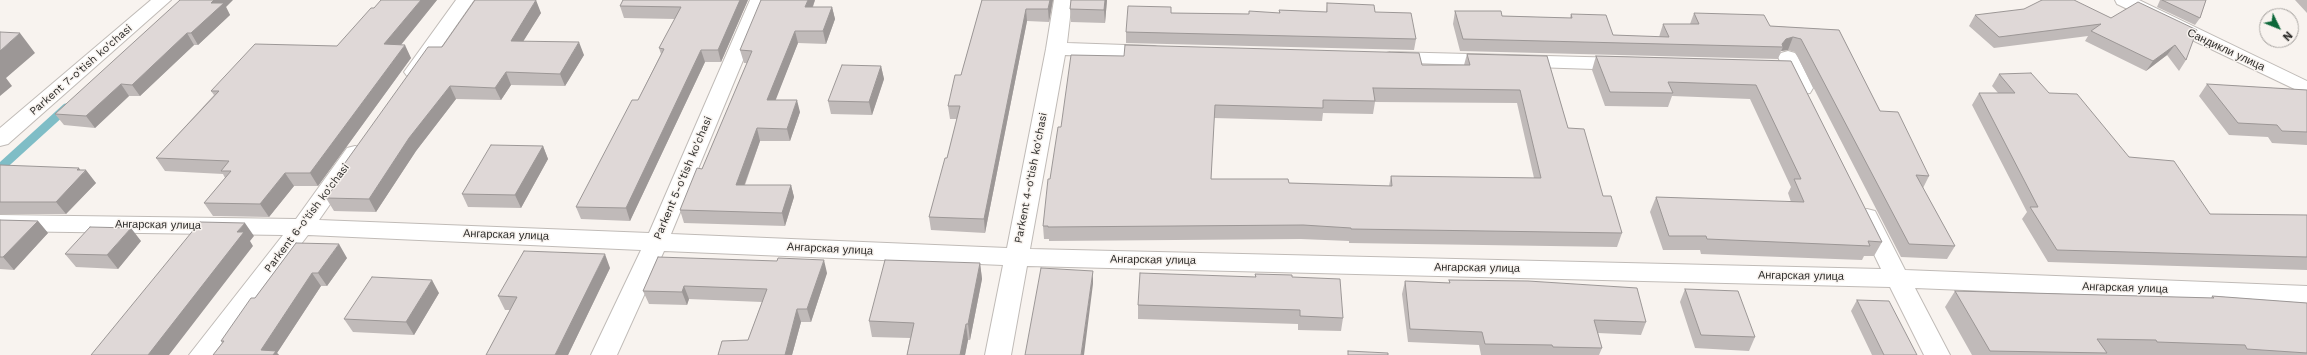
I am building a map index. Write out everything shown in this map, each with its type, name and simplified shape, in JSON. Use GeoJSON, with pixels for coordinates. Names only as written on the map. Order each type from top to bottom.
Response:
{"type":"FeatureCollection","features":[{"type":"Feature","properties":{"kind":"street","name":"Parkent 7-o'tish ko'chasi"},"geometry":{"type":"LineString","coordinates":[[0,140],[162,0]]}},
{"type":"Feature","properties":{"kind":"street"},"geometry":{"type":"LineString","coordinates":[[400,91],[465,0]]}},
{"type":"Feature","properties":{"kind":"street","name":"Parkent 5-o'tish ko'chasi"},"geometry":{"type":"LineString","coordinates":[[604,355],[657,241],[759,0]]}},
{"type":"Feature","properties":{"kind":"street","name":"Parkent 4-o'tish ko'chasi"},"geometry":{"type":"LineString","coordinates":[[998,355],[1056,49],[1063,0]]}},
{"type":"Feature","properties":{"kind":"street","name":"Сандикли улица"},"geometry":{"type":"LineString","coordinates":[[2124,0],[2307,88]]}},
{"type":"Feature","properties":{"kind":"street"},"geometry":{"type":"LineString","coordinates":[[1056,49],[1175,52]]}},
{"type":"Feature","properties":{"kind":"street"},"geometry":{"type":"LineString","coordinates":[[1373,57],[1642,64]]}},
{"type":"Feature","properties":{"kind":"street"},"geometry":{"type":"LineString","coordinates":[[1783,64],[1814,110]]}},
{"type":"Feature","properties":{"kind":"street","name":"Parkent 6-o'tish ko'chasi"},"geometry":{"type":"LineString","coordinates":[[202,355],[302,227],[368,136]]}},
{"type":"Feature","properties":{"kind":"street"},"geometry":{"type":"LineString","coordinates":[[1859,201],[1937,355]]}},
{"type":"Feature","properties":{"kind":"street","name":"Ангарская улица"},"geometry":{"type":"LineString","coordinates":[[0,223],[302,227],[1016,257],[1897,278],[2307,296]]}},
{"type":"Feature","properties":{"kind":"building"},"geometry":{"type":"Polygon","coordinates":[[[180,0],[214,0],[211,3],[224,3],[191,33],[187,33],[132,85],[121,84],[86,116],[55,114],[180,0]]]}},
{"type":"Feature","properties":{"kind":"building"},"geometry":{"type":"Polygon","coordinates":[[[381,0],[421,0],[384,44],[405,45],[310,173],[285,173],[260,204],[204,203],[231,171],[221,171],[229,161],[156,158],[219,91],[211,91],[255,44],[337,46],[371,8],[374,8],[381,0]]]}},
{"type":"Feature","properties":{"kind":"building"},"geometry":{"type":"Polygon","coordinates":[[[475,0],[536,0],[511,41],[579,42],[560,74],[506,72],[495,88],[450,86],[409,138],[369,199],[326,198],[343,175],[337,174],[428,47],[442,47],[475,0]]]}},
{"type":"Feature","properties":{"kind":"building"},"geometry":{"type":"Polygon","coordinates":[[[623,0],[740,0],[718,50],[701,50],[626,208],[576,207],[632,100],[638,100],[664,49],[659,48],[681,7],[620,6],[623,0]]]}},
{"type":"Feature","properties":{"kind":"building"},"geometry":{"type":"Polygon","coordinates":[[[761,0],[808,0],[805,7],[832,7],[823,31],[795,31],[767,100],[797,100],[787,129],[757,128],[736,185],[791,185],[782,213],[680,210],[697,168],[702,169],[752,51],[740,50],[761,0]]]}},
{"type":"Feature","properties":{"kind":"building"},"geometry":{"type":"Polygon","coordinates":[[[982,0],[1050,0],[1048,9],[1026,9],[984,219],[929,217],[945,158],[947,158],[960,106],[948,106],[955,75],[961,75],[982,0]]]}},
{"type":"Feature","properties":{"kind":"building"},"geometry":{"type":"Polygon","coordinates":[[[1071,0],[1105,0],[1104,10],[1070,9],[1071,0]]]}},
{"type":"Feature","properties":{"kind":"building"},"geometry":{"type":"Polygon","coordinates":[[[2042,0],[2074,0],[2111,18],[2138,2],[2197,30],[2186,60],[2175,45],[2153,61],[2091,31],[2101,24],[1999,37],[1975,15],[2024,9],[2042,0]]]}},
{"type":"Feature","properties":{"kind":"building"},"geometry":{"type":"Polygon","coordinates":[[[2162,0],[2206,0],[2200,18],[2162,0]]]}},
{"type":"Feature","properties":{"kind":"building"},"geometry":{"type":"Polygon","coordinates":[[[1327,3],[1374,5],[1375,12],[1411,13],[1416,39],[1126,32],[1128,6],[1171,7],[1171,13],[1249,14],[1249,11],[1280,13],[1279,10],[1327,12],[1327,3]]]}},
{"type":"Feature","properties":{"kind":"building"},"geometry":{"type":"Polygon","coordinates":[[[1455,11],[1501,11],[1502,16],[1572,18],[1571,14],[1606,15],[1613,35],[1669,37],[1663,24],[1699,24],[1694,13],[1764,15],[1770,26],[1839,30],[1880,111],[1898,112],[1929,176],[1916,175],[1955,246],[1909,244],[1801,39],[1793,37],[1786,39],[1782,44],[1783,47],[1463,39],[1455,11]]]}},
{"type":"Feature","properties":{"kind":"building"},"geometry":{"type":"Polygon","coordinates":[[[0,32],[20,33],[0,51],[0,32]]]}},
{"type":"Feature","properties":{"kind":"building"},"geometry":{"type":"Polygon","coordinates":[[[1125,45],[1419,53],[1422,65],[1470,65],[1467,54],[1547,56],[1568,128],[1584,129],[1603,196],[1611,196],[1622,233],[1351,229],[1303,225],[1043,226],[1048,179],[1050,179],[1058,127],[1061,127],[1071,55],[1124,56],[1125,45]],[[1373,88],[1375,101],[1323,100],[1323,108],[1215,105],[1211,179],[1288,179],[1289,183],[1392,186],[1391,176],[1541,178],[1520,90],[1373,88]]]}},
{"type":"Feature","properties":{"kind":"building"},"geometry":{"type":"Polygon","coordinates":[[[1596,56],[1791,61],[1882,242],[1868,241],[1870,246],[1707,239],[1706,236],[1669,236],[1656,197],[1804,202],[1794,179],[1801,179],[1756,85],[1668,82],[1673,93],[1610,92],[1596,56]]]}},
{"type":"Feature","properties":{"kind":"building"},"geometry":{"type":"Polygon","coordinates":[[[842,65],[881,66],[869,102],[828,101],[842,65]]]}},
{"type":"Feature","properties":{"kind":"building"},"geometry":{"type":"Polygon","coordinates":[[[2031,73],[2049,93],[2077,94],[2129,157],[2174,161],[2210,214],[2307,215],[2307,257],[2057,250],[2030,207],[2038,207],[1979,93],[2015,93],[1999,74],[2031,73]]]}},
{"type":"Feature","properties":{"kind":"building"},"geometry":{"type":"Polygon","coordinates":[[[2207,84],[2307,90],[2307,132],[2282,131],[2277,125],[2238,123],[2207,84]]]}},
{"type":"Feature","properties":{"kind":"building"},"geometry":{"type":"Polygon","coordinates":[[[491,145],[543,146],[515,195],[462,194],[491,145]]]}},
{"type":"Feature","properties":{"kind":"building"},"geometry":{"type":"Polygon","coordinates":[[[0,165],[79,168],[77,170],[86,170],[56,202],[0,202],[0,165]]]}},
{"type":"Feature","properties":{"kind":"building"},"geometry":{"type":"Polygon","coordinates":[[[0,220],[38,221],[3,257],[0,257],[0,220]]]}},
{"type":"Feature","properties":{"kind":"building"},"geometry":{"type":"Polygon","coordinates":[[[200,222],[245,223],[237,232],[244,232],[148,355],[91,355],[200,222]]]}},
{"type":"Feature","properties":{"kind":"building"},"geometry":{"type":"Polygon","coordinates":[[[90,227],[131,228],[107,255],[65,254],[90,227]]]}},
{"type":"Feature","properties":{"kind":"building"},"geometry":{"type":"Polygon","coordinates":[[[296,243],[339,244],[318,273],[312,273],[261,350],[276,351],[273,355],[213,355],[224,341],[221,341],[251,298],[255,298],[296,243]]]}},
{"type":"Feature","properties":{"kind":"building"},"geometry":{"type":"Polygon","coordinates":[[[524,251],[605,254],[555,355],[486,355],[517,297],[498,296],[524,251]]]}},
{"type":"Feature","properties":{"kind":"building"},"geometry":{"type":"Polygon","coordinates":[[[658,257],[777,261],[778,258],[824,260],[807,309],[797,309],[785,355],[718,355],[722,341],[748,340],[767,289],[684,286],[682,292],[643,291],[658,257]]]}},
{"type":"Feature","properties":{"kind":"building"},"geometry":{"type":"Polygon","coordinates":[[[885,260],[980,263],[968,324],[966,324],[960,355],[907,355],[914,323],[869,321],[885,260]]]}},
{"type":"Feature","properties":{"kind":"building"},"geometry":{"type":"Polygon","coordinates":[[[1041,268],[1093,271],[1081,355],[1025,355],[1041,268]]]}},
{"type":"Feature","properties":{"kind":"building"},"geometry":{"type":"Polygon","coordinates":[[[1140,273],[1256,277],[1255,274],[1292,275],[1292,277],[1340,279],[1343,318],[1300,316],[1300,310],[1138,305],[1140,273]]]}},
{"type":"Feature","properties":{"kind":"building"},"geometry":{"type":"Polygon","coordinates":[[[372,277],[432,280],[406,322],[344,319],[372,277]]]}},
{"type":"Feature","properties":{"kind":"building"},"geometry":{"type":"Polygon","coordinates":[[[1449,280],[1528,281],[1637,288],[1646,322],[1594,320],[1602,348],[1553,347],[1552,345],[1485,344],[1482,332],[1410,329],[1405,281],[1450,283],[1449,280]]]}},
{"type":"Feature","properties":{"kind":"building"},"geometry":{"type":"Polygon","coordinates":[[[1685,289],[1738,291],[1755,337],[1701,335],[1685,289]]]}},
{"type":"Feature","properties":{"kind":"building"},"geometry":{"type":"Polygon","coordinates":[[[1955,291],[2214,298],[2212,296],[2307,303],[2307,353],[2247,349],[2245,345],[2157,342],[2156,340],[2097,339],[2107,353],[1990,351],[1955,291]]]}},
{"type":"Feature","properties":{"kind":"building"},"geometry":{"type":"Polygon","coordinates":[[[1857,300],[1889,301],[1917,355],[1884,355],[1857,300]]]}},
{"type":"Feature","properties":{"kind":"building"},"geometry":{"type":"Polygon","coordinates":[[[1348,351],[1388,353],[1388,355],[1348,355],[1348,351]]]}},
{"type":"Feature","properties":{"kind":"waterway"},"geometry":{"type":"LineString","coordinates":[[0,168],[66,108]]}}]}
